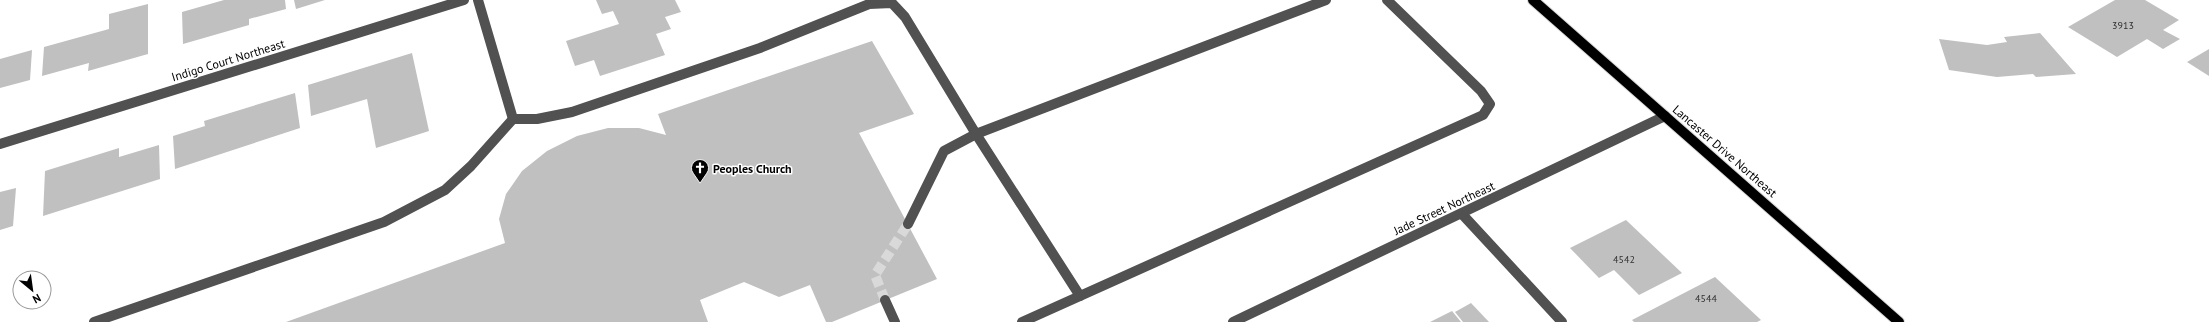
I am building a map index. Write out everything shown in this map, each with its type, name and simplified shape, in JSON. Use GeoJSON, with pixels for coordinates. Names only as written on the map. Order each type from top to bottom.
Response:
{"type":"FeatureCollection","features":[{"type":"Feature","properties":{"kind":"main road","name":"Lancaster Drive Northeast"},"geometry":{"type":"LineString","coordinates":[[1533,0],[1899,322]]}},
{"type":"Feature","properties":{"kind":"street","name":"Indigo Court Northeast"},"geometry":{"type":"LineString","coordinates":[[0,144],[464,0]]}},
{"type":"Feature","properties":{"kind":"street"},"geometry":{"type":"LineString","coordinates":[[478,0],[513,119]]}},
{"type":"Feature","properties":{"kind":"street"},"geometry":{"type":"LineString","coordinates":[[908,224],[944,151],[976,134],[1326,0]]}},
{"type":"Feature","properties":{"kind":"street"},"geometry":{"type":"LineString","coordinates":[[1022,322],[1483,115],[1490,104],[1481,91],[1387,0]]}},
{"type":"Feature","properties":{"kind":"street"},"geometry":{"type":"LineString","coordinates":[[94,322],[384,222],[445,190],[471,166],[513,119],[537,119],[572,112],[760,48],[869,4],[892,3],[905,17],[976,134],[1080,296]]}},
{"type":"Feature","properties":{"kind":"street","name":"Jade Street Northeast"},"geometry":{"type":"LineString","coordinates":[[1233,322],[1665,116]]}},
{"type":"Feature","properties":{"kind":"street"},"geometry":{"type":"LineString","coordinates":[[1462,214],[1562,322]]}},
{"type":"Feature","properties":{"kind":"street"},"geometry":{"type":"LineString","coordinates":[[885,300],[895,322]]}},
{"type":"Feature","properties":{"kind":"building"},"geometry":{"type":"Polygon","coordinates":[[[224,0],[285,0],[286,9],[249,19],[249,25],[183,44],[182,12],[224,0]]]}},
{"type":"Feature","properties":{"kind":"building"},"geometry":{"type":"Polygon","coordinates":[[[294,0],[325,0],[296,9],[294,0]]]}},
{"type":"Feature","properties":{"kind":"building"},"geometry":{"type":"Polygon","coordinates":[[[596,0],[675,0],[681,12],[665,17],[671,29],[656,34],[665,55],[600,76],[594,60],[575,66],[566,41],[619,24],[613,11],[602,14],[596,0]]]}},
{"type":"Feature","properties":{"kind":"building"},"geometry":{"type":"Polygon","coordinates":[[[2115,0],[2145,0],[2179,20],[2163,30],[2180,39],[2163,49],[2147,39],[2117,57],[2068,27],[2115,0]]]}},
{"type":"Feature","properties":{"kind":"building"},"geometry":{"type":"Polygon","coordinates":[[[148,4],[148,54],[88,71],[89,63],[42,76],[44,47],[109,29],[109,14],[148,4]]]}},
{"type":"Feature","properties":{"kind":"building"},"geometry":{"type":"Polygon","coordinates":[[[2040,33],[2076,74],[2036,77],[2033,74],[1997,77],[1949,70],[1939,39],[1987,45],[2007,42],[2004,37],[2040,33]]]}},
{"type":"Feature","properties":{"kind":"building","name":"Peoples Church"},"geometry":{"type":"Polygon","coordinates":[[[872,41],[914,114],[859,133],[937,279],[832,322],[826,322],[810,285],[779,297],[744,282],[700,300],[708,322],[286,322],[505,243],[499,219],[506,194],[522,171],[547,151],[577,136],[608,128],[639,128],[666,135],[658,114],[872,41]]]}},
{"type":"Feature","properties":{"kind":"building"},"geometry":{"type":"Polygon","coordinates":[[[2209,49],[2209,76],[2187,62],[2209,49]]]}},
{"type":"Feature","properties":{"kind":"building"},"geometry":{"type":"Polygon","coordinates":[[[32,50],[30,80],[0,88],[0,59],[32,50]]]}},
{"type":"Feature","properties":{"kind":"building"},"geometry":{"type":"Polygon","coordinates":[[[412,53],[429,131],[376,148],[367,99],[311,116],[308,85],[412,53]]]}},
{"type":"Feature","properties":{"kind":"building"},"geometry":{"type":"Polygon","coordinates":[[[295,93],[300,128],[175,169],[173,136],[205,126],[204,121],[295,93]]]}},
{"type":"Feature","properties":{"kind":"building"},"geometry":{"type":"Polygon","coordinates":[[[159,145],[160,179],[43,216],[45,171],[119,148],[119,157],[159,145]]]}},
{"type":"Feature","properties":{"kind":"building"},"geometry":{"type":"Polygon","coordinates":[[[16,188],[13,226],[0,230],[0,192],[16,188]]]}},
{"type":"Feature","properties":{"kind":"building"},"geometry":{"type":"Polygon","coordinates":[[[1626,220],[1682,273],[1639,295],[1614,270],[1599,278],[1570,248],[1626,220]]]}},
{"type":"Feature","properties":{"kind":"building"},"geometry":{"type":"Polygon","coordinates":[[[1715,277],[1761,320],[1757,322],[1634,322],[1632,320],[1715,277]]]}},
{"type":"Feature","properties":{"kind":"building"},"geometry":{"type":"Polygon","coordinates":[[[1471,303],[1489,322],[1463,322],[1455,312],[1471,303]]]}},
{"type":"Feature","properties":{"kind":"building"},"geometry":{"type":"Polygon","coordinates":[[[1452,311],[1461,322],[1430,322],[1452,311]]]}},
{"type":"Feature","properties":{"kind":"tunnel"},"geometry":{"type":"LineString","coordinates":[[885,300],[875,275],[908,224]]}},
{"type":"Feature","properties":{"kind":"place","name":"Peoples Church"},"geometry":{"type":"Point","coordinates":[700,183]}}]}
